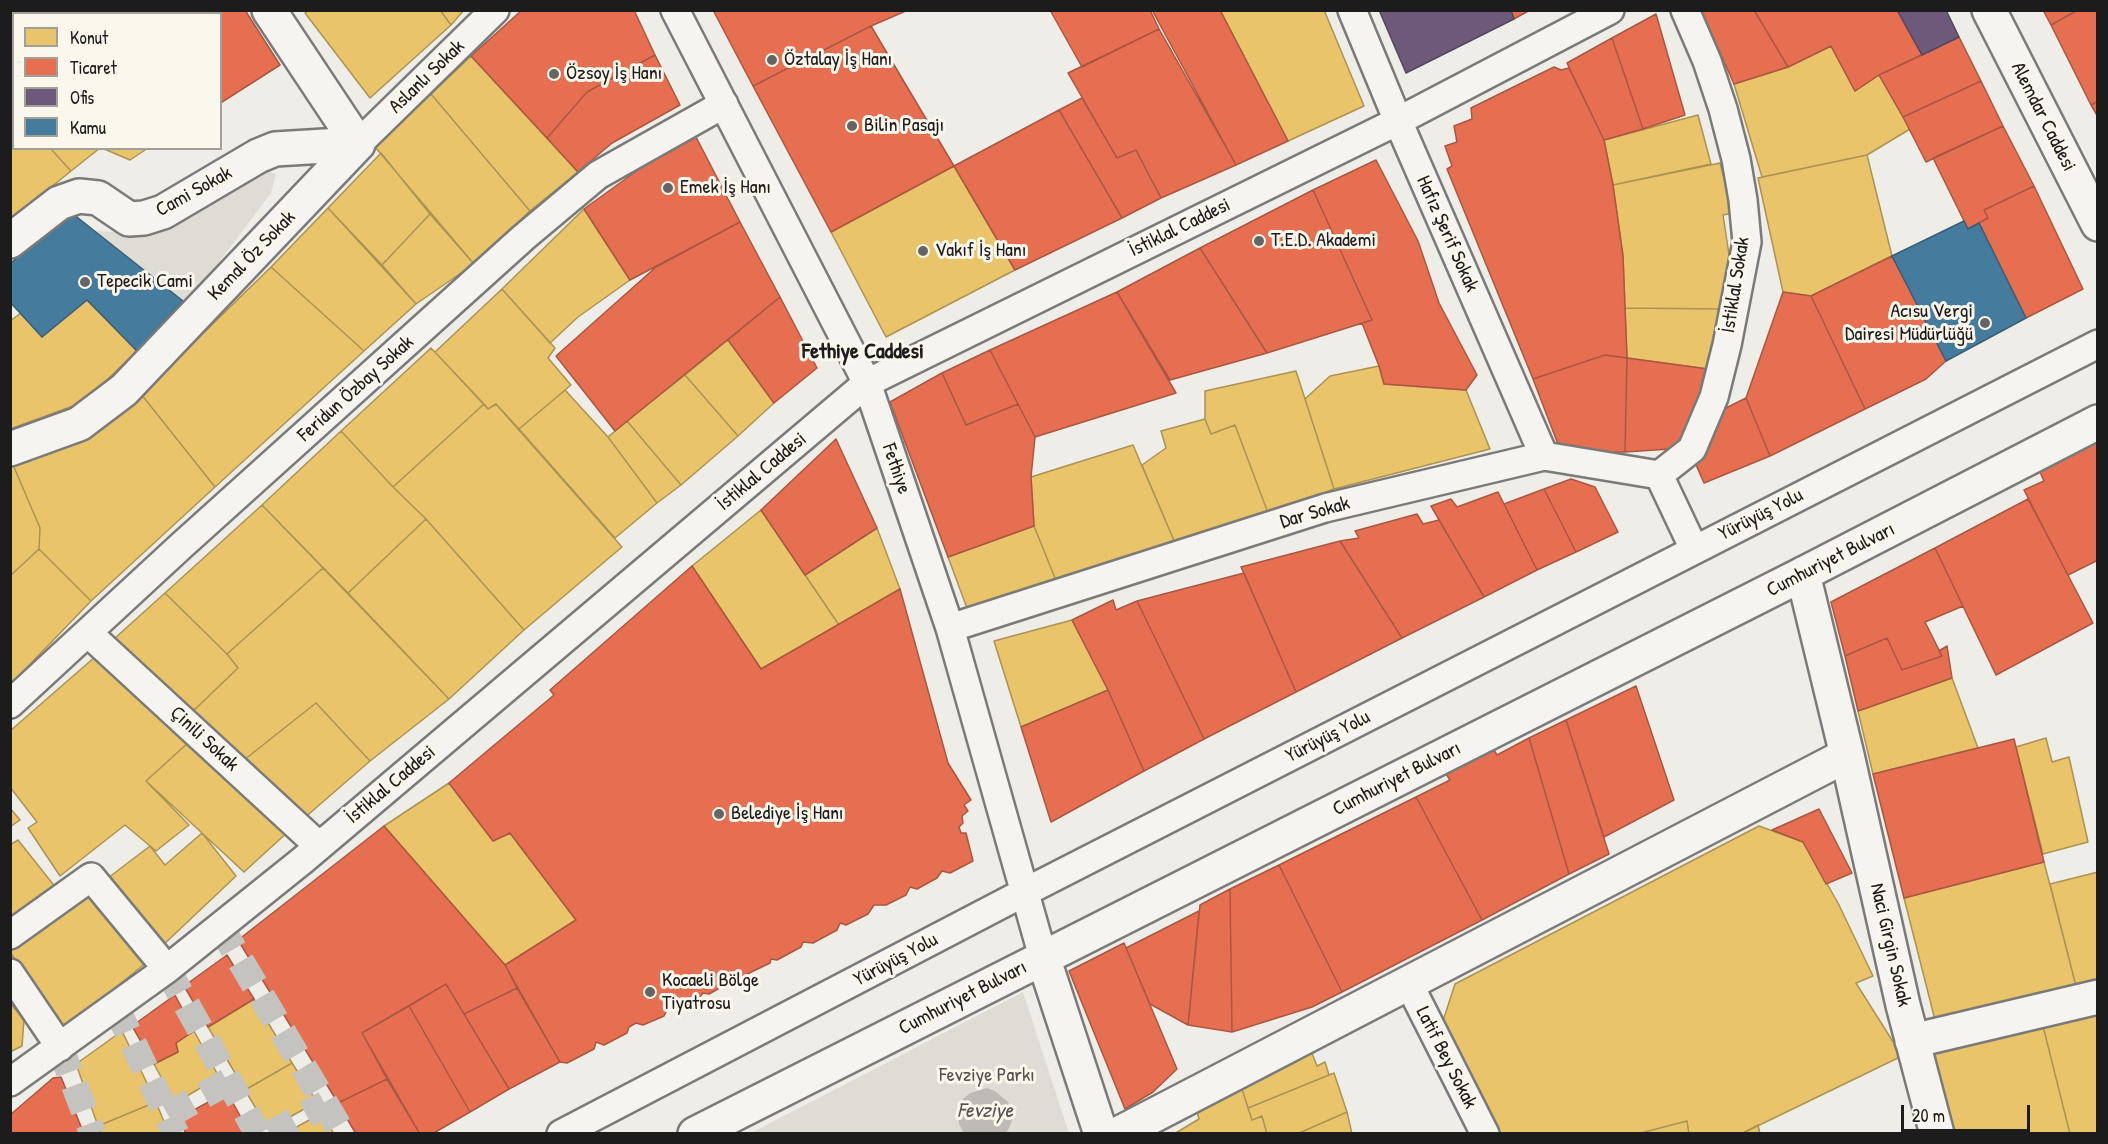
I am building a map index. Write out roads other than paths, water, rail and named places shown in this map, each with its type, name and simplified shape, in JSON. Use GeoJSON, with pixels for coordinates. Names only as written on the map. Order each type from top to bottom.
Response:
{"type":"FeatureCollection","features":[{"type":"Feature","properties":{"kind":"street"},"geometry":{"type":"LineString","coordinates":[[269,10],[358,144]]}},
{"type":"Feature","properties":{"kind":"street","name":"Aslanlı Sokak"},"geometry":{"type":"LineString","coordinates":[[358,144],[495,10]]}},
{"type":"Feature","properties":{"kind":"street","name":"Fethiye"},"geometry":{"type":"LineString","coordinates":[[675,10],[867,383],[950,628],[1043,957]]}},
{"type":"Feature","properties":{"kind":"street","name":"Hafız Şerif Sokak"},"geometry":{"type":"LineString","coordinates":[[1352,10],[1544,456]]}},
{"type":"Feature","properties":{"kind":"street","name":"İstiklal Caddesi"},"geometry":{"type":"LineString","coordinates":[[10,1082],[167,969],[319,846],[867,383],[1398,121],[1610,10]]}},
{"type":"Feature","properties":{"kind":"street","name":"İstiklal Sokak"},"geometry":{"type":"LineString","coordinates":[[1659,475],[1692,449],[1714,397],[1727,345],[1747,242],[1738,169],[1723,109],[1707,61],[1685,10]]}},
{"type":"Feature","properties":{"kind":"street","name":"Alemdar Caddesi"},"geometry":{"type":"LineString","coordinates":[[1989,10],[2097,224]]}},
{"type":"Feature","properties":{"kind":"street","name":"Feridun Özbay Sokak"},"geometry":{"type":"LineString","coordinates":[[10,704],[516,245],[598,175],[724,104]]}},
{"type":"Feature","properties":{"kind":"street","name":"Cami Sokak"},"geometry":{"type":"LineString","coordinates":[[10,241],[59,202],[79,196],[98,198],[129,219],[144,218],[163,212],[258,156],[275,149],[358,144]]}},
{"type":"Feature","properties":{"kind":"street","name":"Kemal Öz Sokak"},"geometry":{"type":"LineString","coordinates":[[10,449],[79,424],[124,390],[358,144]]}},
{"type":"Feature","properties":{"kind":"street","name":"Yürüyüş Yolu"},"geometry":{"type":"LineString","coordinates":[[561,1134],[1025,892],[2097,344]]}},
{"type":"Feature","properties":{"kind":"street","name":"Cumhuriyet Bulvarı"},"geometry":{"type":"LineString","coordinates":[[695,1134],[1803,574],[2097,422]]}},
{"type":"Feature","properties":{"kind":"street","name":"Dar Sokak"},"geometry":{"type":"LineString","coordinates":[[950,628],[1325,508],[1544,456],[1659,475]]}},
{"type":"Feature","properties":{"kind":"street"},"geometry":{"type":"LineString","coordinates":[[1659,475],[1694,549]]}},
{"type":"Feature","properties":{"kind":"street","name":"Naci Girgin Sokak"},"geometry":{"type":"LineString","coordinates":[[1803,574],[1912,1041],[1937,1134]]}},
{"type":"Feature","properties":{"kind":"street","name":"Çinili Sokak"},"geometry":{"type":"LineString","coordinates":[[88,633],[319,846]]}},
{"type":"Feature","properties":{"kind":"street"},"geometry":{"type":"LineString","coordinates":[[1118,1134],[1847,755]]}},
{"type":"Feature","properties":{"kind":"street"},"geometry":{"type":"LineString","coordinates":[[10,935],[91,877],[167,969]]}},
{"type":"Feature","properties":{"kind":"street"},"geometry":{"type":"LineString","coordinates":[[1043,957],[1101,1134]]}},
{"type":"Feature","properties":{"kind":"street"},"geometry":{"type":"LineString","coordinates":[[10,973],[60,1047]]}},
{"type":"Feature","properties":{"kind":"street","name":"Latif Bey Sokak"},"geometry":{"type":"LineString","coordinates":[[1408,982],[1485,1134]]}},
{"type":"Feature","properties":{"kind":"street"},"geometry":{"type":"LineString","coordinates":[[1912,1041],[2097,998]]}},
{"type":"Feature","properties":{"kind":"water","name":"Fevziye"},"geometry":{"type":"Polygon","coordinates":[[[987,1088],[995,1091],[1008,1102],[1012,1110],[1009,1128],[1006,1133],[964,1133],[959,1124],[959,1107],[963,1099],[970,1093],[987,1088]]]}},
{"type":"Feature","properties":{"kind":"tunnel"},"geometry":{"type":"LineString","coordinates":[[220,926],[343,1134]]}},
{"type":"Feature","properties":{"kind":"tunnel"},"geometry":{"type":"LineString","coordinates":[[167,969],[258,1134]]}},
{"type":"Feature","properties":{"kind":"tunnel"},"geometry":{"type":"LineString","coordinates":[[116,1007],[176,1134]]}},
{"type":"Feature","properties":{"kind":"tunnel"},"geometry":{"type":"LineString","coordinates":[[60,1047],[93,1134]]}},
{"type":"Feature","properties":{"kind":"tunnel"},"geometry":{"type":"LineString","coordinates":[[168,1115],[229,1081]]}},
{"type":"Feature","properties":{"kind":"tunnel"},"geometry":{"type":"LineString","coordinates":[[270,1134],[325,1104]]}},
{"type":"Feature","properties":{"kind":"place","name":"Öztalay İş Hanı"},"geometry":{"type":"Point","coordinates":[772,60]}},
{"type":"Feature","properties":{"kind":"place","name":"Özsoy İş Hanı"},"geometry":{"type":"Point","coordinates":[554,74]}},
{"type":"Feature","properties":{"kind":"place","name":"Bilin Pasajı"},"geometry":{"type":"Point","coordinates":[852,126]}},
{"type":"Feature","properties":{"kind":"place","name":"Emek İş Hanı"},"geometry":{"type":"Point","coordinates":[668,188]}},
{"type":"Feature","properties":{"kind":"place","name":"T.E.D. Akademi"},"geometry":{"type":"Point","coordinates":[1259,241]}},
{"type":"Feature","properties":{"kind":"place","name":"Vakıf İş Hanı"},"geometry":{"type":"Point","coordinates":[923,251]}},
{"type":"Feature","properties":{"kind":"place","name":"Tepecik Cami"},"geometry":{"type":"Point","coordinates":[85,282]}},
{"type":"Feature","properties":{"kind":"place","name":"Acısu Vergi Dairesi Müdürlüğü"},"geometry":{"type":"Point","coordinates":[1985,323]}},
{"type":"Feature","properties":{"kind":"place","name":"Belediye İş Hanı"},"geometry":{"type":"Point","coordinates":[719,814]}},
{"type":"Feature","properties":{"kind":"place","name":"Kocaeli Bölge Tiyatrosu"},"geometry":{"type":"Point","coordinates":[650,992]}},
{"type":"Feature","properties":{"kind":"district","name":"Fethiye Caddesi"},"geometry":{"type":"Point","coordinates":[863,352]}},
{"type":"Feature","properties":{"kind":"park label","name":"Fevziye Parkı"},"geometry":{"type":"Point","coordinates":[987,1076]}}]}
